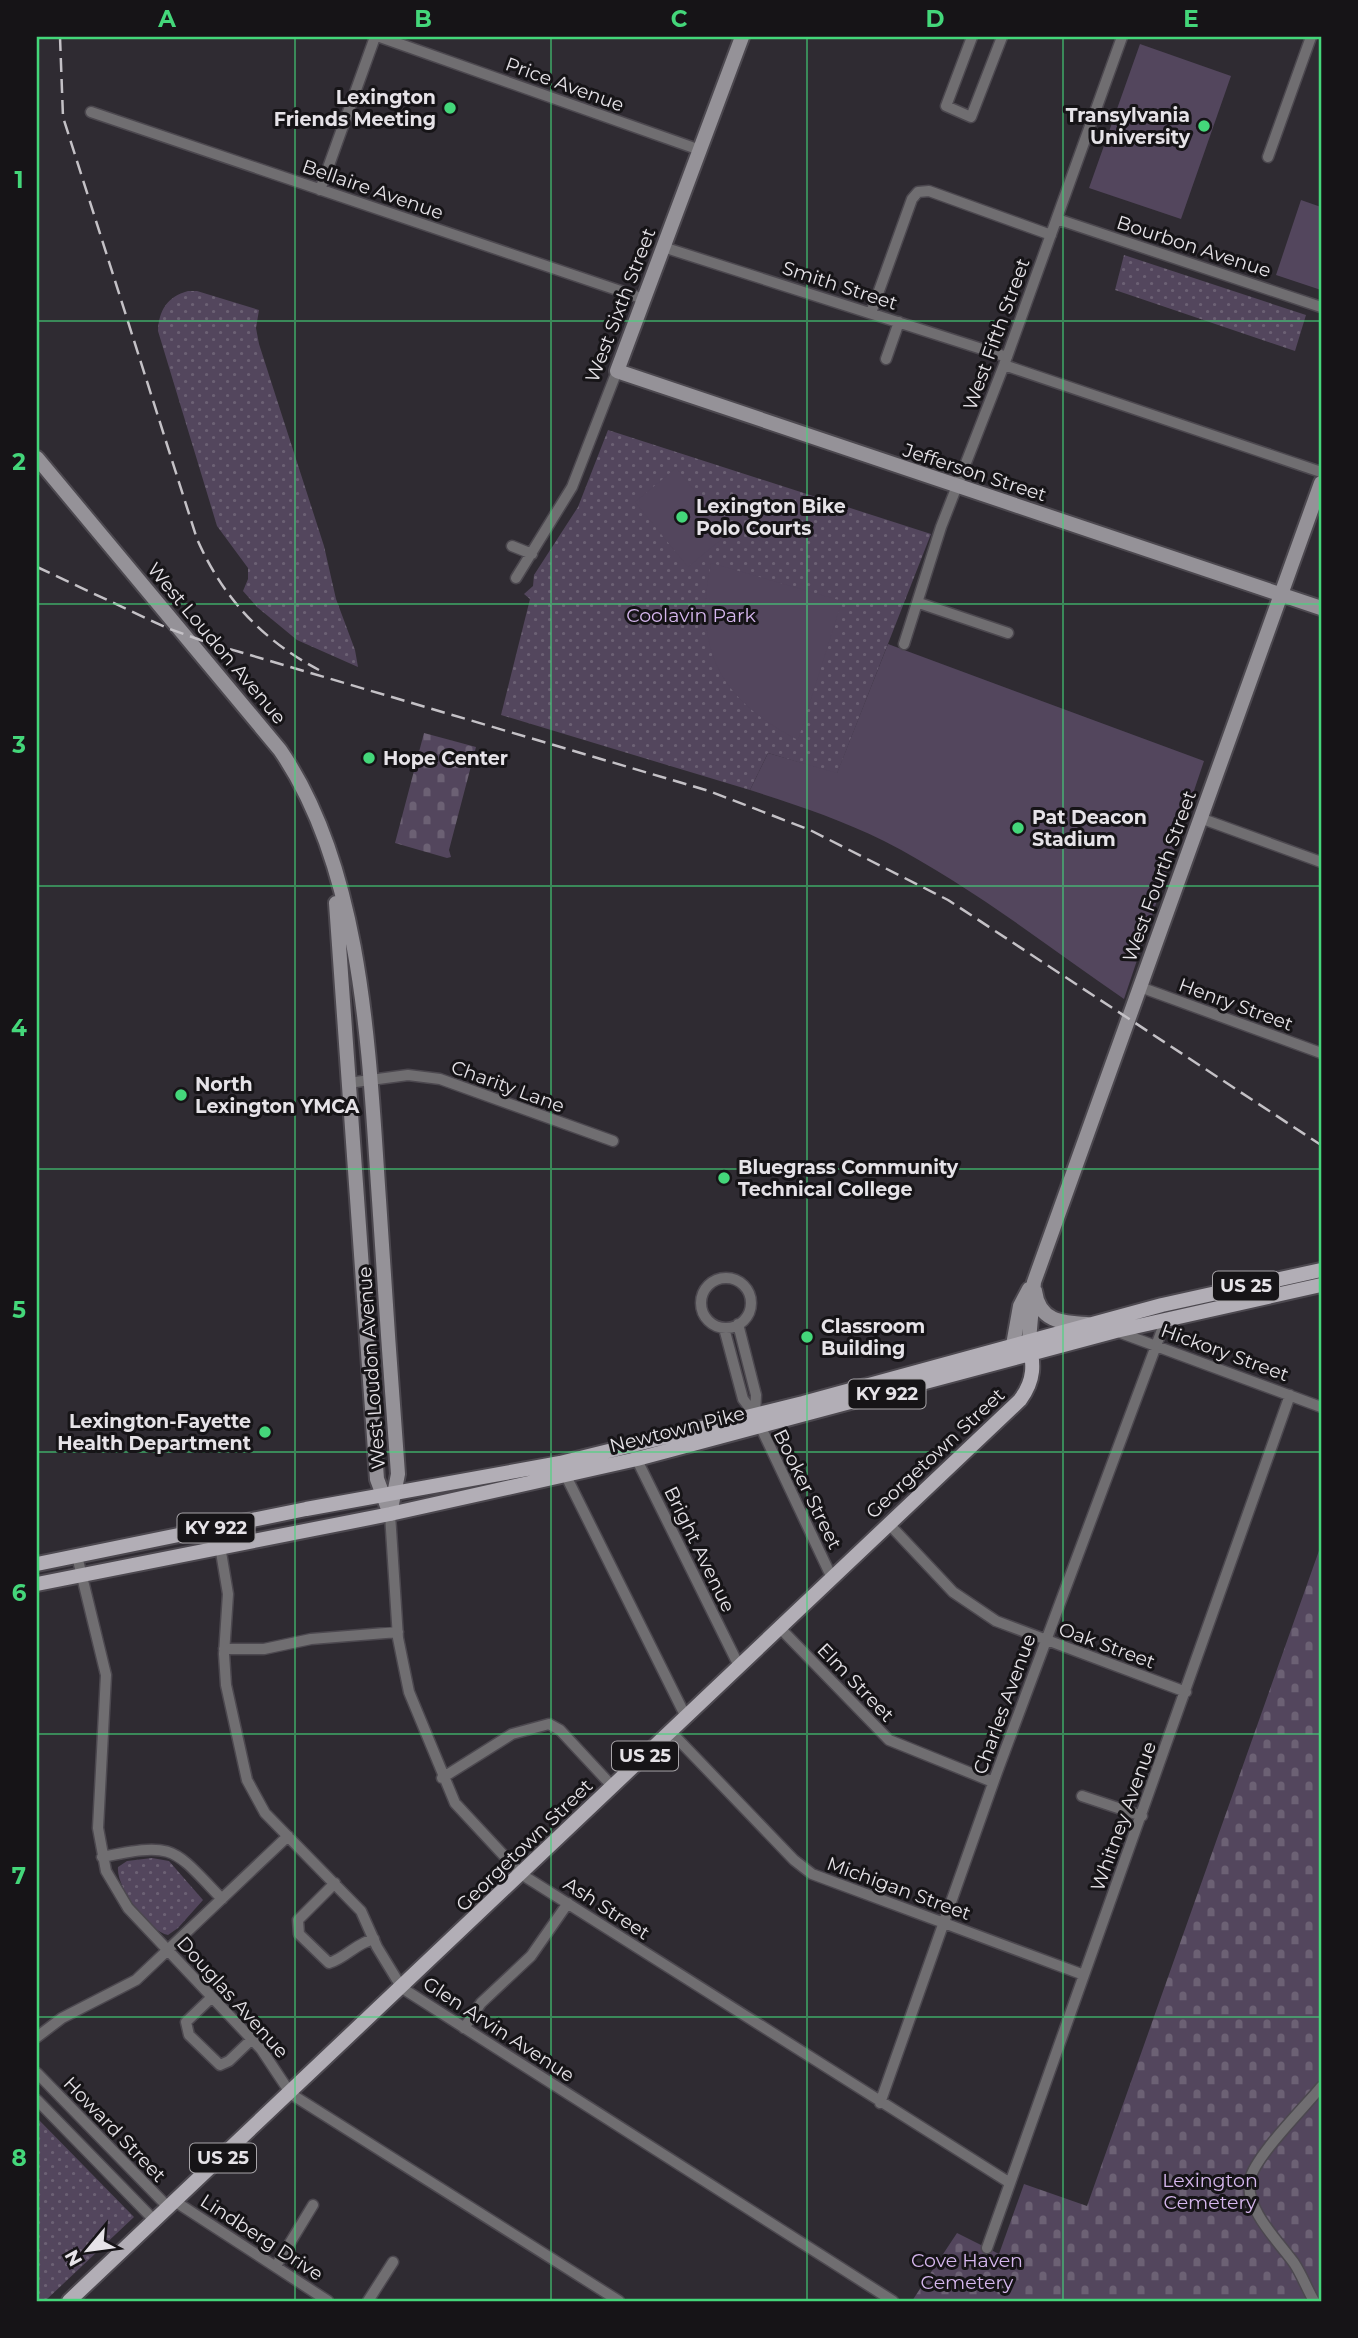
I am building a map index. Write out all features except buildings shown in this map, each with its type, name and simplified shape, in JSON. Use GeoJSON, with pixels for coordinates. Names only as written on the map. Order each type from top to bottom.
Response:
{"type":"FeatureCollection","features":[{"type":"Feature","properties":{"kind":"main road","name":"West Sixth Street"},"geometry":{"type":"LineString","coordinates":[[617,371],[742,37]]}},
{"type":"Feature","properties":{"kind":"main road","name":"Jefferson Street"},"geometry":{"type":"LineString","coordinates":[[617,371],[1321,608]]}},
{"type":"Feature","properties":{"kind":"main road","name":"West Loudon Avenue"},"geometry":{"type":"LineString","coordinates":[[37,458],[280,750],[311,804],[335,874],[358,960],[371,1080],[398,1474],[388,1494]]}},
{"type":"Feature","properties":{"kind":"main road","name":"West Fourth Street"},"geometry":{"type":"LineString","coordinates":[[1013,1345],[1020,1306],[1034,1282],[1320,492]]}},
{"type":"Feature","properties":{"kind":"main road","name":"West Loudon Avenue"},"geometry":{"type":"LineString","coordinates":[[335,874],[376,1465],[388,1494],[390,1514]]}},
{"type":"Feature","properties":{"kind":"main road","name":"Newtown Pike"},"geometry":{"type":"LineString","coordinates":[[757,1422],[1013,1345],[1031,1348],[1089,1324],[1321,1270]]}},
{"type":"Feature","properties":{"kind":"main road","name":"West Fourth Street"},"geometry":{"type":"LineString","coordinates":[[1031,1348],[1034,1282]]}},
{"type":"Feature","properties":{"kind":"main road"},"geometry":{"type":"LineString","coordinates":[[1034,1282],[1040,1309],[1049,1318],[1089,1324]]}},
{"type":"Feature","properties":{"kind":"main road","name":"Newtown Pike"},"geometry":{"type":"LineString","coordinates":[[37,1584],[390,1514],[757,1422],[1031,1348],[1321,1285]]}},
{"type":"Feature","properties":{"kind":"main road","name":"Georgetown Street"},"geometry":{"type":"LineString","coordinates":[[69,2301],[291,2094],[738,1665],[1020,1400],[1031,1382],[1034,1366],[1031,1348]]}},
{"type":"Feature","properties":{"kind":"main road","name":"Newtown Pike"},"geometry":{"type":"LineString","coordinates":[[37,1564],[388,1494],[563,1469]]}},
{"type":"Feature","properties":{"kind":"street"},"geometry":{"type":"LineString","coordinates":[[320,190],[374,37]]}},
{"type":"Feature","properties":{"kind":"street","name":"Price Avenue"},"geometry":{"type":"LineString","coordinates":[[380,37],[699,150]]}},
{"type":"Feature","properties":{"kind":"street"},"geometry":{"type":"LineString","coordinates":[[972,37],[946,106],[971,117],[1002,37]]}},
{"type":"Feature","properties":{"kind":"street","name":"West Fifth Street"},"geometry":{"type":"LineString","coordinates":[[904,643],[956,487],[1006,361],[1122,37]]}},
{"type":"Feature","properties":{"kind":"street"},"geometry":{"type":"LineString","coordinates":[[1268,157],[1311,37]]}},
{"type":"Feature","properties":{"kind":"street","name":"Bellaire Avenue"},"geometry":{"type":"LineString","coordinates":[[91,112],[644,299]]}},
{"type":"Feature","properties":{"kind":"street"},"geometry":{"type":"LineString","coordinates":[[871,313],[912,199],[923,190],[1051,235]]}},
{"type":"Feature","properties":{"kind":"street","name":"Bourbon Avenue"},"geometry":{"type":"LineString","coordinates":[[1056,219],[1321,307]]}},
{"type":"Feature","properties":{"kind":"street","name":"Smith Street"},"geometry":{"type":"LineString","coordinates":[[663,247],[899,322],[1321,472]]}},
{"type":"Feature","properties":{"kind":"street"},"geometry":{"type":"LineString","coordinates":[[886,359],[899,322]]}},
{"type":"Feature","properties":{"kind":"street","name":"West Sixth Street"},"geometry":{"type":"LineString","coordinates":[[516,578],[572,487],[617,371]]}},
{"type":"Feature","properties":{"kind":"street"},"geometry":{"type":"LineString","coordinates":[[512,546],[532,554]]}},
{"type":"Feature","properties":{"kind":"street"},"geometry":{"type":"LineString","coordinates":[[919,603],[1008,633]]}},
{"type":"Feature","properties":{"kind":"street"},"geometry":{"type":"LineString","coordinates":[[1200,818],[1321,862]]}},
{"type":"Feature","properties":{"kind":"street","name":"Henry Street"},"geometry":{"type":"LineString","coordinates":[[1140,987],[1321,1053]]}},
{"type":"Feature","properties":{"kind":"street","name":"Charity Lane"},"geometry":{"type":"LineString","coordinates":[[348,1083],[408,1075],[440,1079],[613,1141]]}},
{"type":"Feature","properties":{"kind":"street"},"geometry":{"type":"LineString","coordinates":[[723,1277],[740,1282],[750,1296],[748,1315],[738,1324],[724,1328],[709,1322],[704,1316],[700,1300],[708,1284],[723,1277]]}},
{"type":"Feature","properties":{"kind":"street","name":"Charles Avenue"},"geometry":{"type":"LineString","coordinates":[[880,2103],[993,1782],[1166,1319]]}},
{"type":"Feature","properties":{"kind":"street"},"geometry":{"type":"LineString","coordinates":[[738,1324],[756,1395],[757,1422]]}},
{"type":"Feature","properties":{"kind":"street","name":"Booker Street"},"geometry":{"type":"LineString","coordinates":[[724,1328],[743,1399],[757,1422],[832,1578]]}},
{"type":"Feature","properties":{"kind":"street","name":"Hickory Street"},"geometry":{"type":"LineString","coordinates":[[1116,1331],[1321,1407]]}},
{"type":"Feature","properties":{"kind":"street","name":"Whitney Avenue"},"geometry":{"type":"LineString","coordinates":[[987,2248],[1290,1395]]}},
{"type":"Feature","properties":{"kind":"street","name":"Bright Avenue"},"geometry":{"type":"LineString","coordinates":[[634,1453],[738,1665]]}},
{"type":"Feature","properties":{"kind":"street"},"geometry":{"type":"LineString","coordinates":[[563,1469],[686,1717]]}},
{"type":"Feature","properties":{"kind":"street","name":"Ash Street"},"geometry":{"type":"LineString","coordinates":[[390,1514],[398,1632],[410,1692],[442,1778],[455,1803],[521,1874],[1010,2183]]}},
{"type":"Feature","properties":{"kind":"street","name":"Oak Street"},"geometry":{"type":"LineString","coordinates":[[888,1523],[968,1604],[996,1621],[1186,1692]]}},
{"type":"Feature","properties":{"kind":"street","name":"Glen Arvin Avenue"},"geometry":{"type":"LineString","coordinates":[[220,1546],[228,1594],[224,1648],[226,1685],[247,1780],[259,1804],[361,1911],[402,1988],[893,2301]]}},
{"type":"Feature","properties":{"kind":"street","name":"Douglas Avenue"},"geometry":{"type":"LineString","coordinates":[[76,1556],[106,1675],[98,1828],[102,1857],[118,1896],[252,2039],[271,2061],[291,2094],[608,2298],[619,2301]]}},
{"type":"Feature","properties":{"kind":"street","name":"Elm Street"},"geometry":{"type":"LineString","coordinates":[[779,1628],[889,1740],[993,1782]]}},
{"type":"Feature","properties":{"kind":"street"},"geometry":{"type":"LineString","coordinates":[[224,1648],[264,1649],[311,1639],[398,1632]]}},
{"type":"Feature","properties":{"kind":"street"},"geometry":{"type":"LineString","coordinates":[[442,1778],[512,1734],[549,1724],[560,1730],[613,1787]]}},
{"type":"Feature","properties":{"kind":"street","name":"Michigan Street"},"geometry":{"type":"LineString","coordinates":[[671,1732],[804,1869],[825,1880],[1084,1975]]}},
{"type":"Feature","properties":{"kind":"street"},"geometry":{"type":"LineString","coordinates":[[1082,1796],[1142,1816]]}},
{"type":"Feature","properties":{"kind":"street"},"geometry":{"type":"LineString","coordinates":[[37,2037],[62,2018],[123,1988],[168,1950],[288,1836]]}},
{"type":"Feature","properties":{"kind":"street"},"geometry":{"type":"LineString","coordinates":[[102,1857],[147,1847],[174,1852],[222,1899]]}},
{"type":"Feature","properties":{"kind":"street"},"geometry":{"type":"LineString","coordinates":[[335,1883],[298,1920],[299,1934],[329,1963],[339,1959],[356,1945],[374,1939]]}},
{"type":"Feature","properties":{"kind":"street"},"geometry":{"type":"LineString","coordinates":[[464,2028],[481,2003],[531,1956],[568,1903]]}},
{"type":"Feature","properties":{"kind":"street"},"geometry":{"type":"LineString","coordinates":[[212,1997],[186,2022],[189,2035],[220,2065],[252,2039]]}},
{"type":"Feature","properties":{"kind":"street","name":"Howard Street"},"geometry":{"type":"LineString","coordinates":[[37,2073],[172,2205]]}},
{"type":"Feature","properties":{"kind":"street"},"geometry":{"type":"LineString","coordinates":[[1314,2301],[1294,2264],[1257,2211],[1250,2193],[1250,2178],[1272,2145],[1321,2087]]}},
{"type":"Feature","properties":{"kind":"street","name":"Howard Street"},"geometry":{"type":"LineString","coordinates":[[37,2100],[155,2221]]}},
{"type":"Feature","properties":{"kind":"street","name":"Lindberg Drive"},"geometry":{"type":"LineString","coordinates":[[172,2205],[328,2301]]}},
{"type":"Feature","properties":{"kind":"street"},"geometry":{"type":"LineString","coordinates":[[275,2266],[313,2205]]}},
{"type":"Feature","properties":{"kind":"street"},"geometry":{"type":"LineString","coordinates":[[368,2301],[393,2262]]}},
{"type":"Feature","properties":{"kind":"green space"},"geometry":{"type":"Polygon","coordinates":[[[1140,44],[1231,76],[1181,219],[1089,188],[1140,44]]]}},
{"type":"Feature","properties":{"kind":"green space"},"geometry":{"type":"Polygon","coordinates":[[[1301,200],[1321,207],[1321,290],[1276,275],[1301,200]]]}},
{"type":"Feature","properties":{"kind":"green space"},"geometry":{"type":"Polygon","coordinates":[[[1124,255],[1306,315],[1295,351],[1115,290],[1124,255]]]}},
{"type":"Feature","properties":{"kind":"green space"},"geometry":{"type":"Polygon","coordinates":[[[188,291],[197,291],[259,310],[256,328],[259,344],[324,546],[336,599],[355,650],[358,667],[297,640],[257,607],[243,591],[248,579],[248,568],[217,526],[158,331],[160,317],[166,305],[188,291]]]}},
{"type":"Feature","properties":{"kind":"green space","name":"Coolavin Park"},"geometry":{"type":"Polygon","coordinates":[[[608,430],[931,534],[837,774],[768,753],[750,790],[501,715],[530,599],[524,594],[533,586],[534,575],[578,507],[608,430]]]}},
{"type":"Feature","properties":{"kind":"green space","name":"Lexington Bike Polo Courts"},"geometry":{"type":"Polygon","coordinates":[[[676,468],[729,533],[688,567],[635,502],[676,468]]]}},
{"type":"Feature","properties":{"kind":"green space"},"geometry":{"type":"Polygon","coordinates":[[[793,495],[804,527],[763,542],[752,509],[793,495]]]}},
{"type":"Feature","properties":{"kind":"green space"},"geometry":{"type":"Polygon","coordinates":[[[711,563],[842,601],[798,740],[749,708],[731,689],[718,669],[710,646],[706,621],[706,594],[711,563]]]}},
{"type":"Feature","properties":{"kind":"green space","name":"Pat Deacon Stadium"},"geometry":{"type":"Polygon","coordinates":[[[888,644],[1204,761],[1124,999],[1006,916],[915,858],[851,826],[750,790],[768,753],[837,773],[888,644]]]}},
{"type":"Feature","properties":{"kind":"green space"},"geometry":{"type":"Polygon","coordinates":[[[424,733],[476,747],[449,850],[451,857],[447,858],[395,843],[424,733]]]}},
{"type":"Feature","properties":{"kind":"green space","name":"Lexington Cemetery"},"geometry":{"type":"Polygon","coordinates":[[[1321,1545],[1321,2301],[912,2301],[957,2233],[999,2254],[1024,2184],[1087,2206],[1321,1545]]]}},
{"type":"Feature","properties":{"kind":"green space"},"geometry":{"type":"Polygon","coordinates":[[[152,1858],[169,1861],[203,1900],[178,1928],[168,1935],[160,1932],[143,1917],[128,1897],[119,1876],[118,1867],[127,1861],[152,1858]]]}},
{"type":"Feature","properties":{"kind":"green space"},"geometry":{"type":"Polygon","coordinates":[[[37,2118],[134,2217],[45,2301],[37,2301],[37,2118]]]}},
{"type":"Feature","properties":{"kind":"railway"},"geometry":{"type":"LineString","coordinates":[[60,37],[63,117],[197,539],[219,580],[246,615],[280,645],[319,670]]}},
{"type":"Feature","properties":{"kind":"railway"},"geometry":{"type":"LineString","coordinates":[[37,567],[167,628],[206,642],[709,791],[810,830],[948,900],[1321,1145]]}},
{"type":"Feature","properties":{"kind":"place","name":"Lexington Friends Meeting"},"geometry":{"type":"Point","coordinates":[450,108]}},
{"type":"Feature","properties":{"kind":"place","name":"Transylvania University"},"geometry":{"type":"Point","coordinates":[1204,126]}},
{"type":"Feature","properties":{"kind":"place","name":"Lexington Bike Polo Courts"},"geometry":{"type":"Point","coordinates":[682,517]}},
{"type":"Feature","properties":{"kind":"place","name":"Hope Center"},"geometry":{"type":"Point","coordinates":[369,758]}},
{"type":"Feature","properties":{"kind":"place","name":"Pat Deacon Stadium"},"geometry":{"type":"Point","coordinates":[1018,828]}},
{"type":"Feature","properties":{"kind":"place","name":"North Lexington YMCA"},"geometry":{"type":"Point","coordinates":[181,1095]}},
{"type":"Feature","properties":{"kind":"place","name":"Bluegrass Community Technical College"},"geometry":{"type":"Point","coordinates":[724,1178]}},
{"type":"Feature","properties":{"kind":"place","name":"Classroom Building"},"geometry":{"type":"Point","coordinates":[807,1337]}},
{"type":"Feature","properties":{"kind":"place","name":"Lexington-Fayette Health Department"},"geometry":{"type":"Point","coordinates":[265,1432]}},
{"type":"Feature","properties":{"kind":"park label","name":"Cove Haven Cemetery"},"geometry":{"type":"Point","coordinates":[967,2271]}}]}
